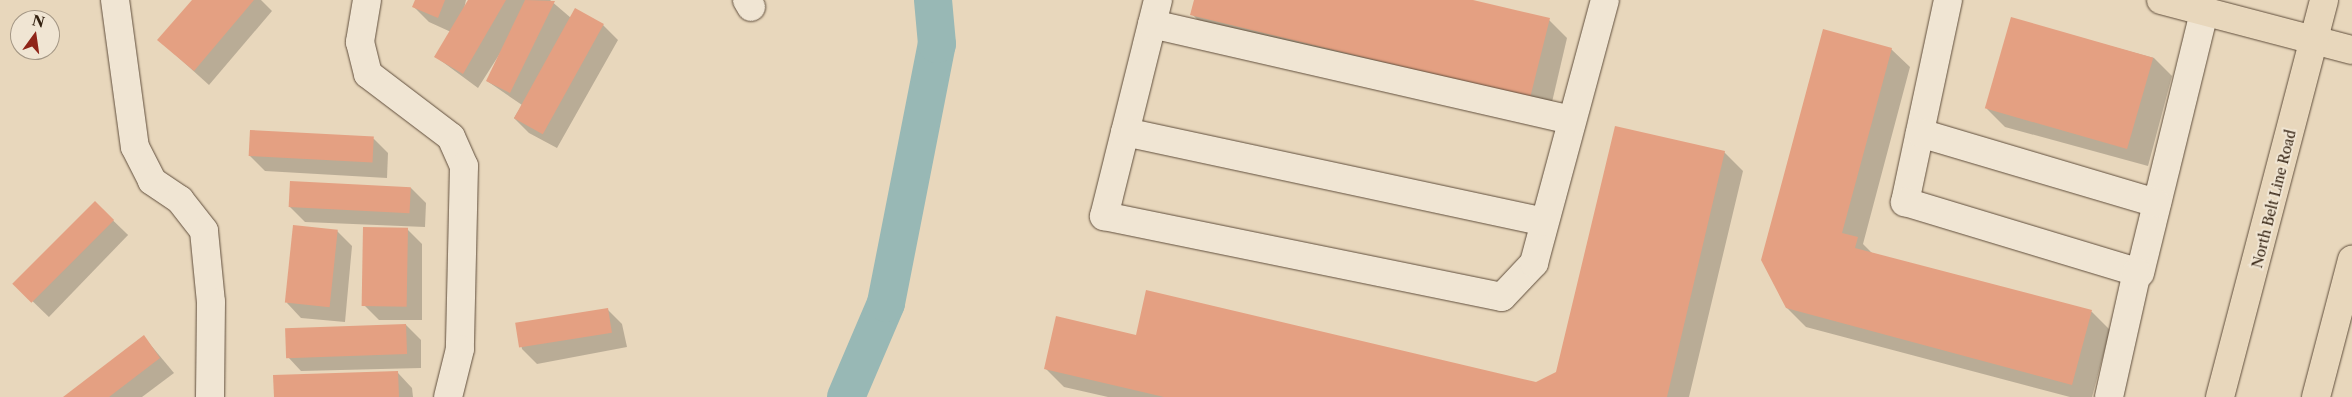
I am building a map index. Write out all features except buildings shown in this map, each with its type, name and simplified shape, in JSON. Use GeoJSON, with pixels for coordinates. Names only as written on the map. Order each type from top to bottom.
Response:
{"type":"FeatureCollection","features":[{"type":"Feature","properties":{"kind":"main road"},"geometry":{"type":"LineString","coordinates":[[2161,0],[2352,50]]}},
{"type":"Feature","properties":{"kind":"main road","name":"North Belt Line Road"},"geometry":{"type":"LineString","coordinates":[[2220,397],[2264,241],[2312,40],[2324,0]]}},
{"type":"Feature","properties":{"kind":"main road"},"geometry":{"type":"LineString","coordinates":[[2316,397],[2345,318],[2352,260]]}},
{"type":"Feature","properties":{"kind":"lane"},"geometry":{"type":"LineString","coordinates":[[115,0],[135,147],[152,181],[180,200],[204,231],[211,302],[210,397]]}},
{"type":"Feature","properties":{"kind":"lane"},"geometry":{"type":"LineString","coordinates":[[367,0],[360,42],[368,74],[451,137],[464,166],[460,349],[448,397]]}},
{"type":"Feature","properties":{"kind":"lane"},"geometry":{"type":"LineString","coordinates":[[1571,120],[1155,12],[1104,216],[1502,297],[1534,262],[1605,0]]}},
{"type":"Feature","properties":{"kind":"lane"},"geometry":{"type":"LineString","coordinates":[[1948,0],[1905,202],[2140,274],[2204,12]]}},
{"type":"Feature","properties":{"kind":"lane"},"geometry":{"type":"LineString","coordinates":[[1125,132],[1544,222]]}},
{"type":"Feature","properties":{"kind":"lane"},"geometry":{"type":"LineString","coordinates":[[1920,133],[2157,203]]}},
{"type":"Feature","properties":{"kind":"lane"},"geometry":{"type":"LineString","coordinates":[[2109,397],[2136,272]]}},
{"type":"Feature","properties":{"kind":"waterway"},"geometry":{"type":"LineString","coordinates":[[846,397],[886,303],[937,44],[933,0]]}}]}
